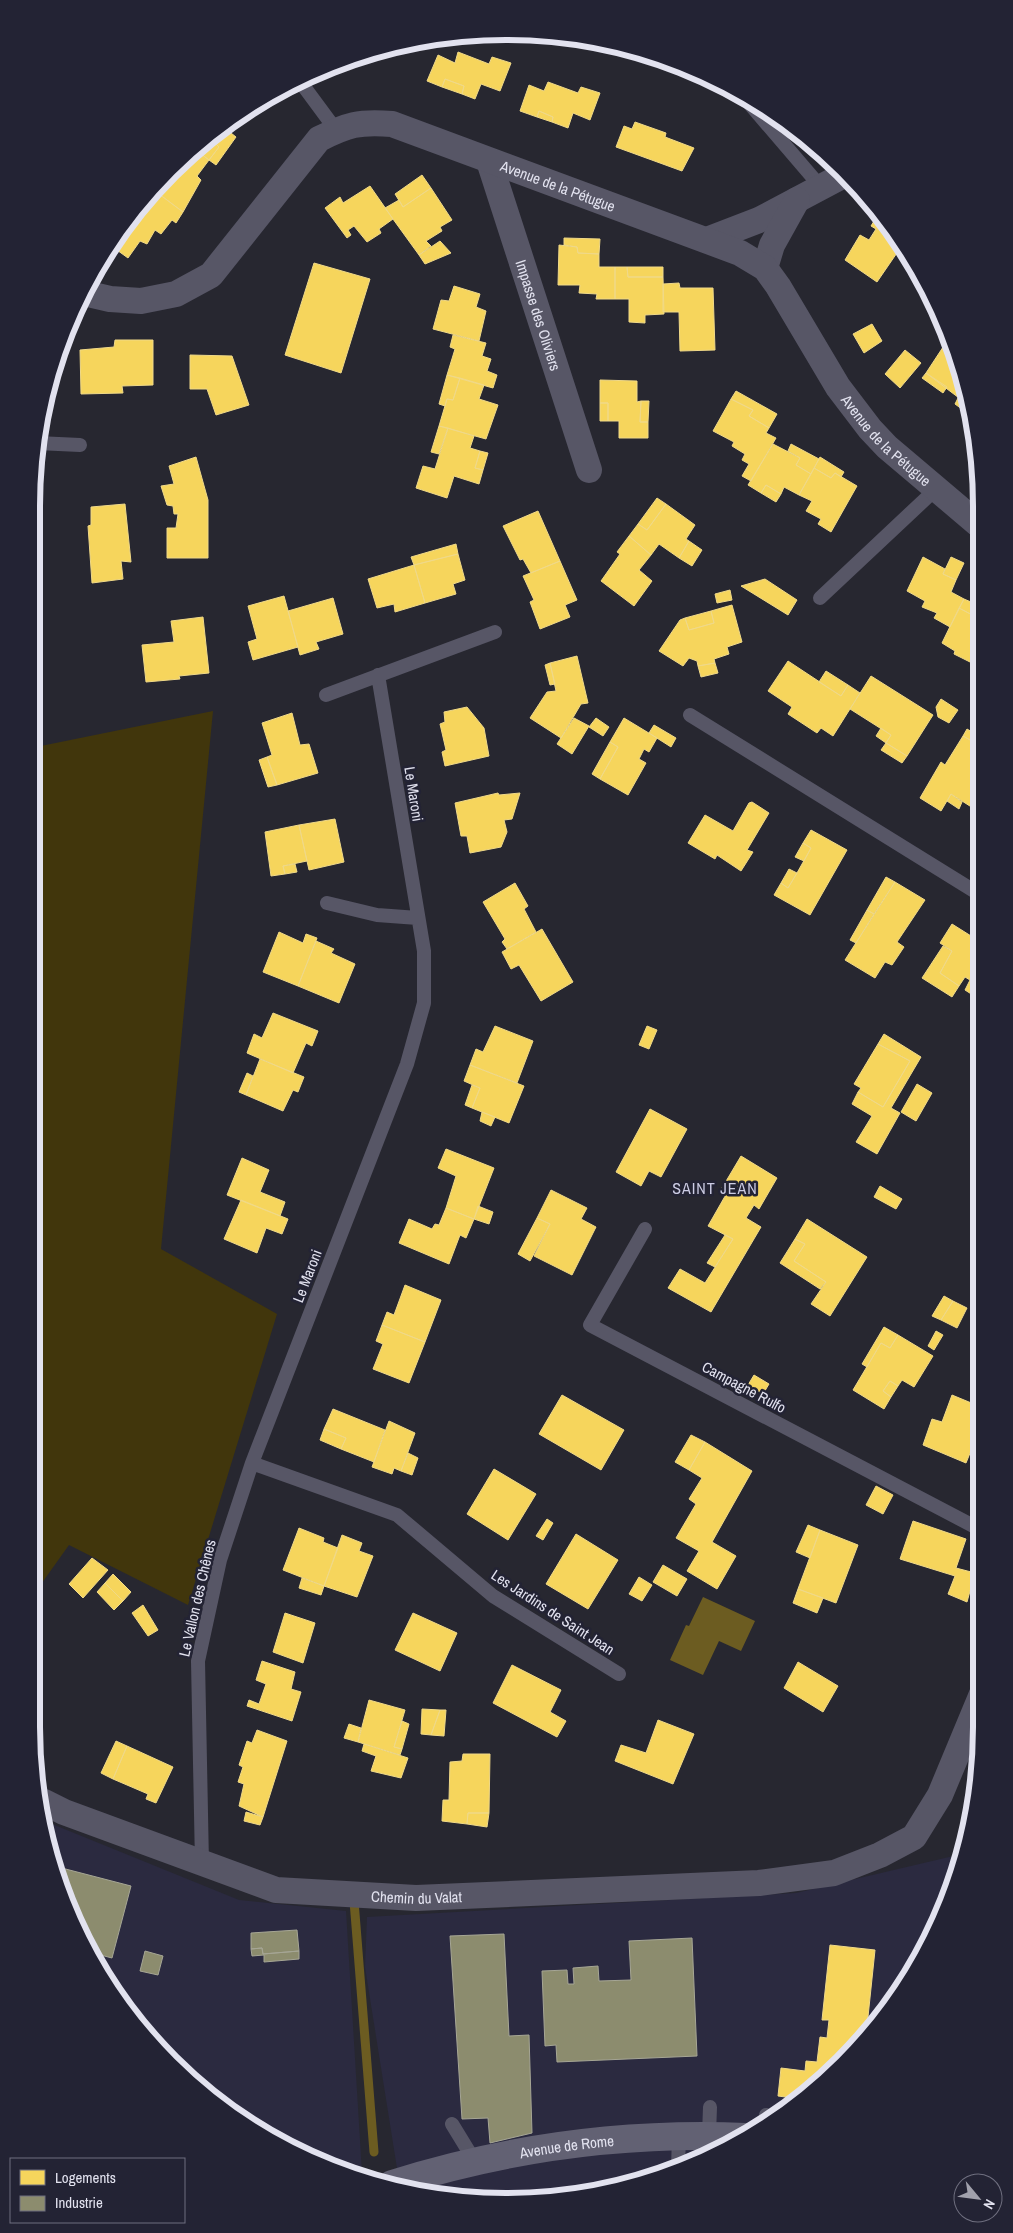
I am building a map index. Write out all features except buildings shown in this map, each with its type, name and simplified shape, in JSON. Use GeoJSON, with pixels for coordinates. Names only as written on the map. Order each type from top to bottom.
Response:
{"type":"FeatureCollection","features":[{"type":"Feature","properties":{"kind":"street","name":"Avenue de la Pétugue"},"geometry":{"type":"LineString","coordinates":[[91,295],[110,299],[141,302],[176,294],[211,275],[319,139],[344,126],[369,122],[392,124],[707,240],[740,253],[757,263],[778,286],[838,387],[870,429],[886,447],[973,520]]}},
{"type":"Feature","properties":{"kind":"street","name":"Impasse des Oliviers"},"geometry":{"type":"LineString","coordinates":[[489,160],[589,470]]}},
{"type":"Feature","properties":{"kind":"street"},"geometry":{"type":"LineString","coordinates":[[707,240],[759,220],[831,181]]}},
{"type":"Feature","properties":{"kind":"street"},"geometry":{"type":"LineString","coordinates":[[757,263],[772,245],[797,200]]}},
{"type":"Feature","properties":{"kind":"street"},"geometry":{"type":"LineString","coordinates":[[757,263],[759,220]]}},
{"type":"Feature","properties":{"kind":"street","name":"Chemin du Valat"},"geometry":{"type":"LineString","coordinates":[[47,1803],[64,1812],[276,1890],[416,1898],[759,1883],[834,1873],[880,1855],[914,1837],[940,1795],[973,1716]]}},
{"type":"Feature","properties":{"kind":"street","name":"Avenue de Rome"},"geometry":{"type":"LineString","coordinates":[[402,2181],[474,2160],[603,2140],[731,2136]]}},
{"type":"Feature","properties":{"kind":"lane"},"geometry":{"type":"LineString","coordinates":[[304,86],[336,130]]}},
{"type":"Feature","properties":{"kind":"lane"},"geometry":{"type":"LineString","coordinates":[[766,119],[831,181]]}},
{"type":"Feature","properties":{"kind":"lane"},"geometry":{"type":"LineString","coordinates":[[44,443],[80,445]]}},
{"type":"Feature","properties":{"kind":"lane"},"geometry":{"type":"LineString","coordinates":[[820,598],[936,489]]}},
{"type":"Feature","properties":{"kind":"lane"},"geometry":{"type":"LineString","coordinates":[[326,694],[496,632]]}},
{"type":"Feature","properties":{"kind":"lane","name":"Le Maroni"},"geometry":{"type":"LineString","coordinates":[[252,1463],[407,1064],[424,1003],[424,951],[378,675]]}},
{"type":"Feature","properties":{"kind":"lane"},"geometry":{"type":"LineString","coordinates":[[690,715],[973,890]]}},
{"type":"Feature","properties":{"kind":"lane"},"geometry":{"type":"LineString","coordinates":[[328,903],[377,915],[418,918]]}},
{"type":"Feature","properties":{"kind":"lane","name":"Campagne Rulfo"},"geometry":{"type":"LineString","coordinates":[[645,1229],[590,1325],[973,1526]]}},
{"type":"Feature","properties":{"kind":"lane","name":"Les Jardins de Saint Jean"},"geometry":{"type":"LineString","coordinates":[[252,1463],[397,1515],[493,1596],[620,1674]]}},
{"type":"Feature","properties":{"kind":"lane","name":"Le Vallon des Chênes"},"geometry":{"type":"LineString","coordinates":[[202,1864],[198,1661],[220,1560],[252,1463]]}},
{"type":"Feature","properties":{"kind":"lane"},"geometry":{"type":"LineString","coordinates":[[709,2135],[710,2107]]}},
{"type":"Feature","properties":{"kind":"lane"},"geometry":{"type":"LineString","coordinates":[[452,2124],[474,2160]]}},
{"type":"Feature","properties":{"kind":"lane"},"geometry":{"type":"LineString","coordinates":[[678,2160],[679,2136]]}},
{"type":"Feature","properties":{"kind":"shaded area"},"geometry":{"type":"Polygon","coordinates":[[[213,711],[161,1249],[277,1314],[188,1605],[69,1545],[40,1586],[40,746],[213,711]]]}},
{"type":"Feature","properties":{"kind":"shaded area"},"geometry":{"type":"Polygon","coordinates":[[[703,1597],[755,1621],[741,1651],[719,1641],[703,1675],[670,1660],[686,1625],[689,1626],[703,1597]]]}},
{"type":"Feature","properties":{"kind":"shaded area"},"geometry":{"type":"Polygon","coordinates":[[[50,1823],[239,1900],[346,1911],[362,2169],[300,2145],[273,2131],[247,2114],[199,2077],[156,2034],[119,1986],[102,1960],[88,1933],[65,1876],[50,1823]]]}},
{"type":"Feature","properties":{"kind":"shaded area"},"geometry":{"type":"Polygon","coordinates":[[[954,1856],[925,1933],[911,1960],[877,2010],[857,2034],[814,2077],[790,2097],[740,2131],[713,2145],[656,2168],[598,2184],[567,2189],[537,2192],[476,2192],[446,2189],[399,2180],[365,1967],[367,1917],[796,1893],[954,1856]]]}},
{"type":"Feature","properties":{"kind":"waterway"},"geometry":{"type":"LineString","coordinates":[[354,1901],[374,2152]]}},
{"type":"Feature","properties":{"kind":"district","name":"SAINT JEAN"},"geometry":{"type":"Point","coordinates":[715,1188]}}]}
